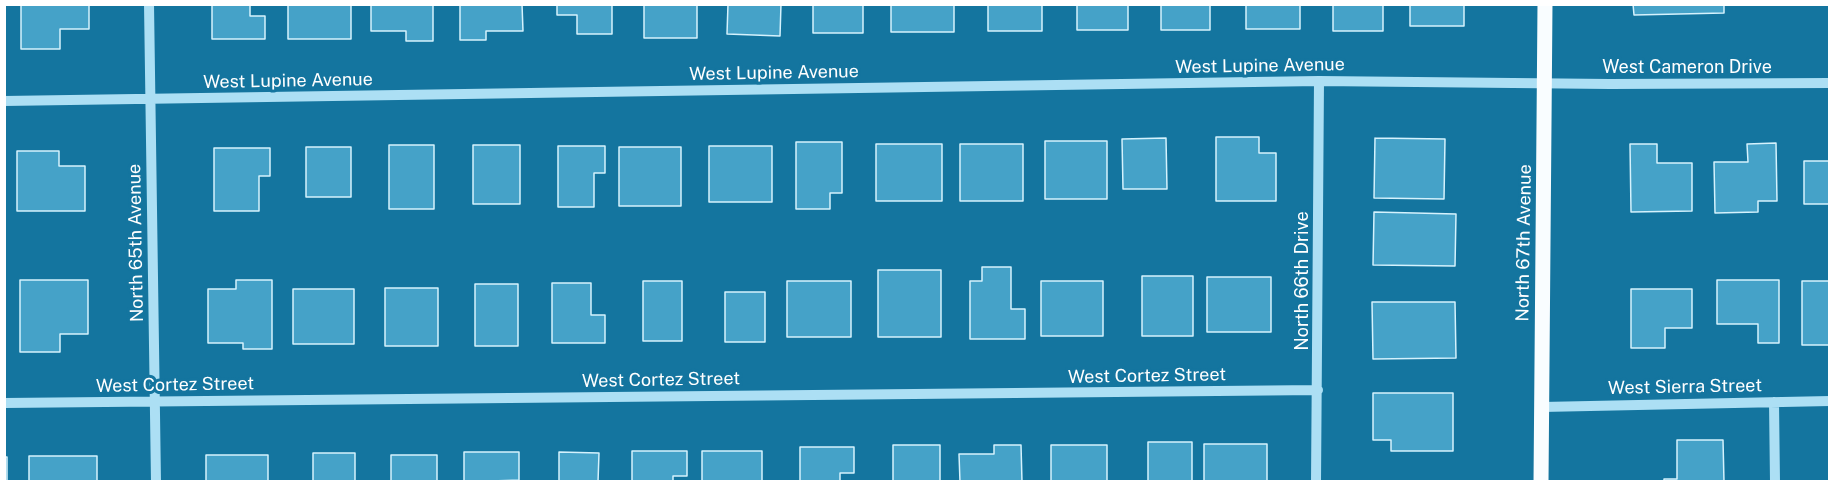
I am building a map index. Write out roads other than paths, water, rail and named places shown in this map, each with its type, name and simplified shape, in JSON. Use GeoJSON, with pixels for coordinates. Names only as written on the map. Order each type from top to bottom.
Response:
{"type":"FeatureCollection","features":[{"type":"Feature","properties":{"kind":"main road","name":"North 67th Avenue"},"geometry":{"type":"LineString","coordinates":[[1541,482],[1545,4]]}},
{"type":"Feature","properties":{"kind":"street","name":"North 65th Avenue"},"geometry":{"type":"LineString","coordinates":[[149,4],[156,482]]}},
{"type":"Feature","properties":{"kind":"street","name":"West Lupine Avenue"},"geometry":{"type":"LineString","coordinates":[[4,101],[1319,81],[1545,82]]}},
{"type":"Feature","properties":{"kind":"street","name":"North 66th Drive"},"geometry":{"type":"LineString","coordinates":[[1316,482],[1319,81]]}},
{"type":"Feature","properties":{"kind":"street","name":"West Cameron Drive"},"geometry":{"type":"LineString","coordinates":[[1545,82],[1830,83]]}},
{"type":"Feature","properties":{"kind":"street","name":"West Cortez Street"},"geometry":{"type":"LineString","coordinates":[[4,403],[1318,390]]}},
{"type":"Feature","properties":{"kind":"street","name":"West Sierra Street"},"geometry":{"type":"LineString","coordinates":[[1542,407],[1830,401]]}},
{"type":"Feature","properties":{"kind":"street"},"geometry":{"type":"LineString","coordinates":[[1774,402],[1775,482]]}}]}
